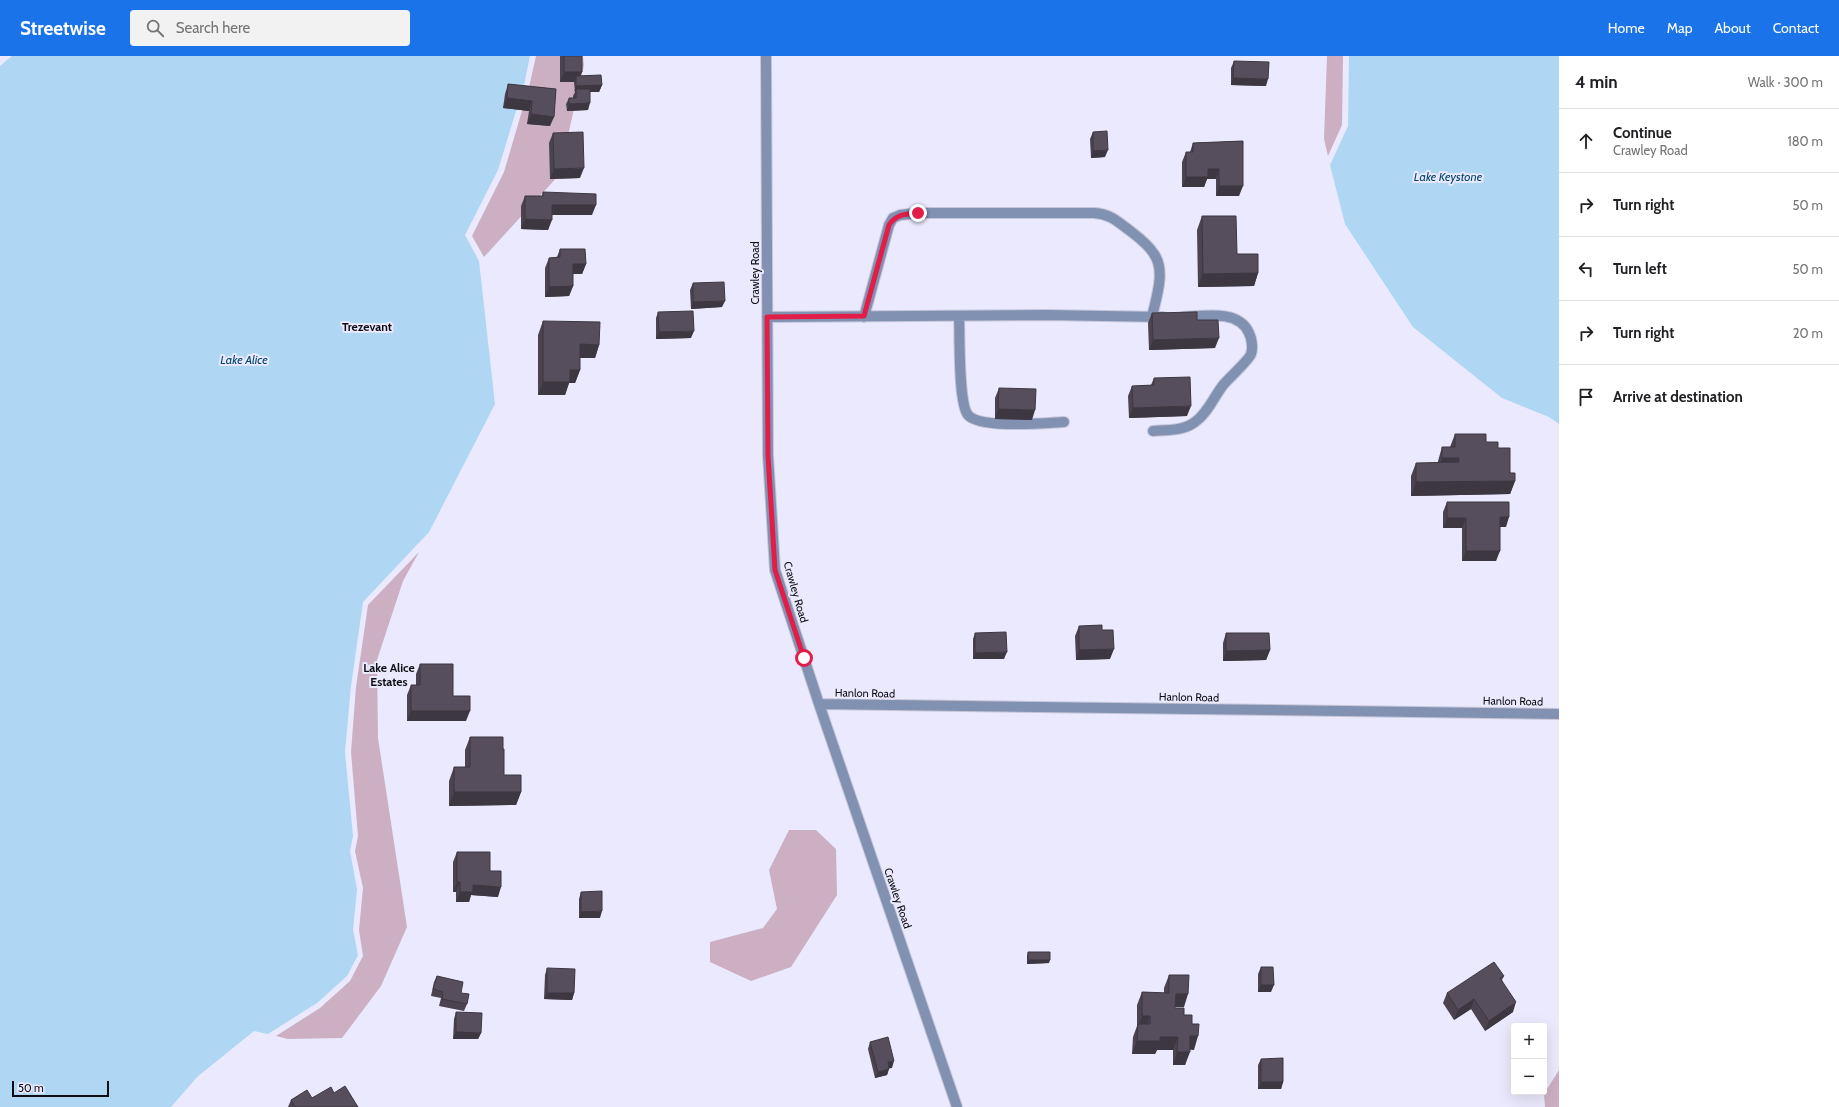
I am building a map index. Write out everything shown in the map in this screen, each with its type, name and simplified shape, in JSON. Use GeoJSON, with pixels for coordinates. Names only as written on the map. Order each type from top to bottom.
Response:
{"type":"FeatureCollection","features":[{"type":"Feature","properties":{"kind":"street","name":"Crawley Road"},"geometry":{"type":"LineString","coordinates":[[766,56],[768,455],[775,570],[819,704],[957,1107]]}},
{"type":"Feature","properties":{"kind":"street"},"geometry":{"type":"LineString","coordinates":[[864,316],[889,225],[893,218],[900,215],[918,213],[1015,212],[1094,213],[1106,214],[1114,218],[1142,240],[1154,253],[1158,261],[1158,293],[1152,317]]}},
{"type":"Feature","properties":{"kind":"street"},"geometry":{"type":"LineString","coordinates":[[959,316],[962,393],[964,409],[968,416],[977,421],[991,423],[1064,422]]}},
{"type":"Feature","properties":{"kind":"street"},"geometry":{"type":"LineString","coordinates":[[767,317],[1228,316],[1242,321],[1252,339],[1251,354],[1218,390],[1206,411],[1195,423],[1180,430],[1154,431]]}},
{"type":"Feature","properties":{"kind":"street","name":"Hanlon Road"},"geometry":{"type":"LineString","coordinates":[[819,704],[1559,714]]}},
{"type":"Feature","properties":{"kind":"shaded area"},"geometry":{"type":"Polygon","coordinates":[[[536,56],[583,56],[584,65],[559,175],[484,257],[472,236],[504,172],[529,87],[536,56]]]}},
{"type":"Feature","properties":{"kind":"shaded area"},"geometry":{"type":"Polygon","coordinates":[[[1327,56],[1343,56],[1342,125],[1328,156],[1324,139],[1327,56]]]}},
{"type":"Feature","properties":{"kind":"shaded area"},"geometry":{"type":"Polygon","coordinates":[[[419,552],[403,581],[377,660],[378,738],[407,927],[381,986],[342,1038],[288,1039],[276,1036],[320,1008],[350,981],[363,956],[359,930],[363,888],[355,851],[358,836],[351,752],[356,687],[368,605],[419,552]]]}},
{"type":"Feature","properties":{"kind":"shaded area"},"geometry":{"type":"Polygon","coordinates":[[[789,830],[816,830],[836,849],[837,895],[791,967],[751,981],[710,962],[710,942],[763,928],[777,909],[769,870],[789,830]]]}},
{"type":"Feature","properties":{"kind":"shaded area"},"geometry":{"type":"Polygon","coordinates":[[[1559,1070],[1559,1107],[1545,1107],[1544,1095],[1547,1095],[1547,1089],[1559,1070]]]}},
{"type":"Feature","properties":{"kind":"water","name":"Lake Alice"},"geometry":{"type":"Polygon","coordinates":[[[12,56],[530,56],[524,85],[498,170],[465,235],[479,261],[495,404],[429,532],[363,602],[351,686],[345,752],[353,836],[350,851],[357,889],[353,930],[358,955],[347,976],[317,1003],[268,1034],[254,1031],[197,1077],[171,1107],[0,1107],[0,66],[12,56]]]}},
{"type":"Feature","properties":{"kind":"water","name":"Lake Keystone"},"geometry":{"type":"Polygon","coordinates":[[[1349,56],[1559,56],[1559,424],[1549,417],[1502,398],[1413,327],[1345,224],[1330,165],[1348,126],[1349,56]]]}},
{"type":"Feature","properties":{"kind":"building"},"geometry":{"type":"Polygon","coordinates":[[[564,56],[582,56],[582,72],[564,72],[564,56]]]}},
{"type":"Feature","properties":{"kind":"building"},"geometry":{"type":"Polygon","coordinates":[[[1234,61],[1269,62],[1268,79],[1233,78],[1234,61]]]}},
{"type":"Feature","properties":{"kind":"building"},"geometry":{"type":"Polygon","coordinates":[[[601,75],[602,85],[576,86],[576,76],[601,75]]]}},
{"type":"Feature","properties":{"kind":"building"},"geometry":{"type":"Polygon","coordinates":[[[508,84],[556,89],[554,117],[531,114],[532,101],[507,98],[508,84]]]}},
{"type":"Feature","properties":{"kind":"building"},"geometry":{"type":"Polygon","coordinates":[[[576,89],[590,89],[590,103],[569,104],[569,98],[576,98],[576,89]]]}},
{"type":"Feature","properties":{"kind":"building"},"geometry":{"type":"Polygon","coordinates":[[[1107,131],[1108,150],[1093,151],[1093,132],[1107,131]]]}},
{"type":"Feature","properties":{"kind":"building"},"geometry":{"type":"Polygon","coordinates":[[[583,132],[584,168],[554,169],[553,133],[583,132]]]}},
{"type":"Feature","properties":{"kind":"building"},"geometry":{"type":"Polygon","coordinates":[[[1243,141],[1243,186],[1219,186],[1219,169],[1208,169],[1208,177],[1186,177],[1186,152],[1193,152],[1193,143],[1243,141]]]}},
{"type":"Feature","properties":{"kind":"building"},"geometry":{"type":"Polygon","coordinates":[[[543,192],[596,194],[596,205],[552,205],[552,220],[525,219],[525,196],[543,196],[543,192]]]}},
{"type":"Feature","properties":{"kind":"building"},"geometry":{"type":"Polygon","coordinates":[[[1202,216],[1236,216],[1237,254],[1258,254],[1258,273],[1203,274],[1202,216]]]}},
{"type":"Feature","properties":{"kind":"building"},"geometry":{"type":"Polygon","coordinates":[[[560,249],[585,249],[586,264],[573,264],[573,286],[549,287],[549,258],[560,257],[560,249]]]}},
{"type":"Feature","properties":{"kind":"building"},"geometry":{"type":"Polygon","coordinates":[[[724,282],[725,301],[693,302],[693,283],[724,282]]]}},
{"type":"Feature","properties":{"kind":"building"},"geometry":{"type":"Polygon","coordinates":[[[693,311],[694,331],[659,332],[658,312],[693,311]]]}},
{"type":"Feature","properties":{"kind":"building"},"geometry":{"type":"Polygon","coordinates":[[[1197,312],[1197,320],[1218,320],[1219,338],[1153,340],[1152,313],[1197,312]]]}},
{"type":"Feature","properties":{"kind":"building"},"geometry":{"type":"Polygon","coordinates":[[[543,321],[600,322],[599,345],[580,344],[580,370],[570,370],[570,382],[543,382],[543,321]]]}},
{"type":"Feature","properties":{"kind":"building"},"geometry":{"type":"Polygon","coordinates":[[[1190,377],[1191,406],[1133,408],[1132,386],[1154,385],[1154,378],[1190,377]]]}},
{"type":"Feature","properties":{"kind":"building"},"geometry":{"type":"Polygon","coordinates":[[[999,388],[1036,389],[1035,410],[998,409],[999,388]]]}},
{"type":"Feature","properties":{"kind":"building"},"geometry":{"type":"Polygon","coordinates":[[[1455,434],[1486,434],[1486,442],[1498,442],[1498,448],[1510,448],[1510,473],[1515,473],[1515,481],[1416,482],[1416,463],[1459,462],[1459,458],[1442,458],[1442,447],[1455,447],[1455,434]]]}},
{"type":"Feature","properties":{"kind":"building"},"geometry":{"type":"Polygon","coordinates":[[[1447,502],[1509,502],[1509,517],[1500,517],[1500,551],[1466,551],[1466,518],[1447,518],[1447,502]]]}},
{"type":"Feature","properties":{"kind":"building"},"geometry":{"type":"Polygon","coordinates":[[[1102,625],[1102,630],[1113,630],[1114,649],[1079,650],[1079,626],[1102,625]]]}},
{"type":"Feature","properties":{"kind":"building"},"geometry":{"type":"Polygon","coordinates":[[[1006,632],[1007,652],[975,653],[975,633],[1006,632]]]}},
{"type":"Feature","properties":{"kind":"building"},"geometry":{"type":"Polygon","coordinates":[[[1226,633],[1269,633],[1270,650],[1226,651],[1226,633]]]}},
{"type":"Feature","properties":{"kind":"building"},"geometry":{"type":"Polygon","coordinates":[[[420,664],[453,664],[453,696],[470,696],[470,711],[411,711],[411,685],[420,685],[420,664]]]}},
{"type":"Feature","properties":{"kind":"building"},"geometry":{"type":"Polygon","coordinates":[[[470,737],[503,737],[504,775],[521,775],[521,792],[454,792],[454,767],[470,767],[470,737]]]}},
{"type":"Feature","properties":{"kind":"building"},"geometry":{"type":"Polygon","coordinates":[[[457,852],[490,852],[490,871],[501,871],[501,887],[473,885],[473,892],[460,892],[460,882],[457,882],[457,852]]]}},
{"type":"Feature","properties":{"kind":"building"},"geometry":{"type":"Polygon","coordinates":[[[602,891],[602,911],[581,912],[581,892],[602,891]]]}},
{"type":"Feature","properties":{"kind":"building"},"geometry":{"type":"Polygon","coordinates":[[[1028,952],[1050,952],[1050,960],[1028,960],[1028,952]]]}},
{"type":"Feature","properties":{"kind":"building"},"geometry":{"type":"Polygon","coordinates":[[[1494,962],[1504,976],[1500,978],[1516,1002],[1489,1021],[1474,999],[1458,1010],[1447,993],[1494,962]]]}},
{"type":"Feature","properties":{"kind":"building"},"geometry":{"type":"Polygon","coordinates":[[[1261,967],[1273,967],[1274,985],[1261,985],[1261,967]]]}},
{"type":"Feature","properties":{"kind":"building"},"geometry":{"type":"Polygon","coordinates":[[[547,968],[575,969],[574,993],[547,993],[547,968]]]}},
{"type":"Feature","properties":{"kind":"building"},"geometry":{"type":"Polygon","coordinates":[[[1169,975],[1189,975],[1188,994],[1176,994],[1175,1008],[1184,1008],[1184,1015],[1192,1015],[1192,1024],[1199,1024],[1198,1036],[1190,1036],[1190,1052],[1177,1052],[1178,1037],[1160,1037],[1160,1041],[1137,1041],[1138,1024],[1150,1024],[1150,1016],[1142,1016],[1142,992],[1169,993],[1169,975]]]}},
{"type":"Feature","properties":{"kind":"building"},"geometry":{"type":"Polygon","coordinates":[[[437,976],[463,982],[461,993],[469,994],[467,1004],[442,999],[443,992],[433,989],[437,976]]]}},
{"type":"Feature","properties":{"kind":"building"},"geometry":{"type":"Polygon","coordinates":[[[456,1012],[482,1013],[481,1033],[456,1032],[456,1012]]]}},
{"type":"Feature","properties":{"kind":"building"},"geometry":{"type":"Polygon","coordinates":[[[888,1037],[894,1061],[888,1062],[889,1069],[878,1072],[870,1042],[888,1037]]]}},
{"type":"Feature","properties":{"kind":"building"},"geometry":{"type":"Polygon","coordinates":[[[1283,1058],[1283,1082],[1261,1082],[1261,1059],[1283,1058]]]}},
{"type":"Feature","properties":{"kind":"building"},"geometry":{"type":"Polygon","coordinates":[[[345,1086],[358,1107],[295,1107],[291,1100],[307,1090],[312,1098],[331,1087],[334,1093],[345,1086]]]}},
{"type":"Feature","properties":{"kind":"district","name":"Trezevant"},"geometry":{"type":"Point","coordinates":[367,326]}},
{"type":"Feature","properties":{"kind":"district","name":"Lake Alice Estates"},"geometry":{"type":"Point","coordinates":[389,674]}},
{"type":"Feature","properties":{"kind":"route"},"geometry":{"type":"LineString","coordinates":[[804,658],[775,570],[768,455],[767,317],[864,316],[889,225],[893,218],[900,215],[918,213]]}}]}
